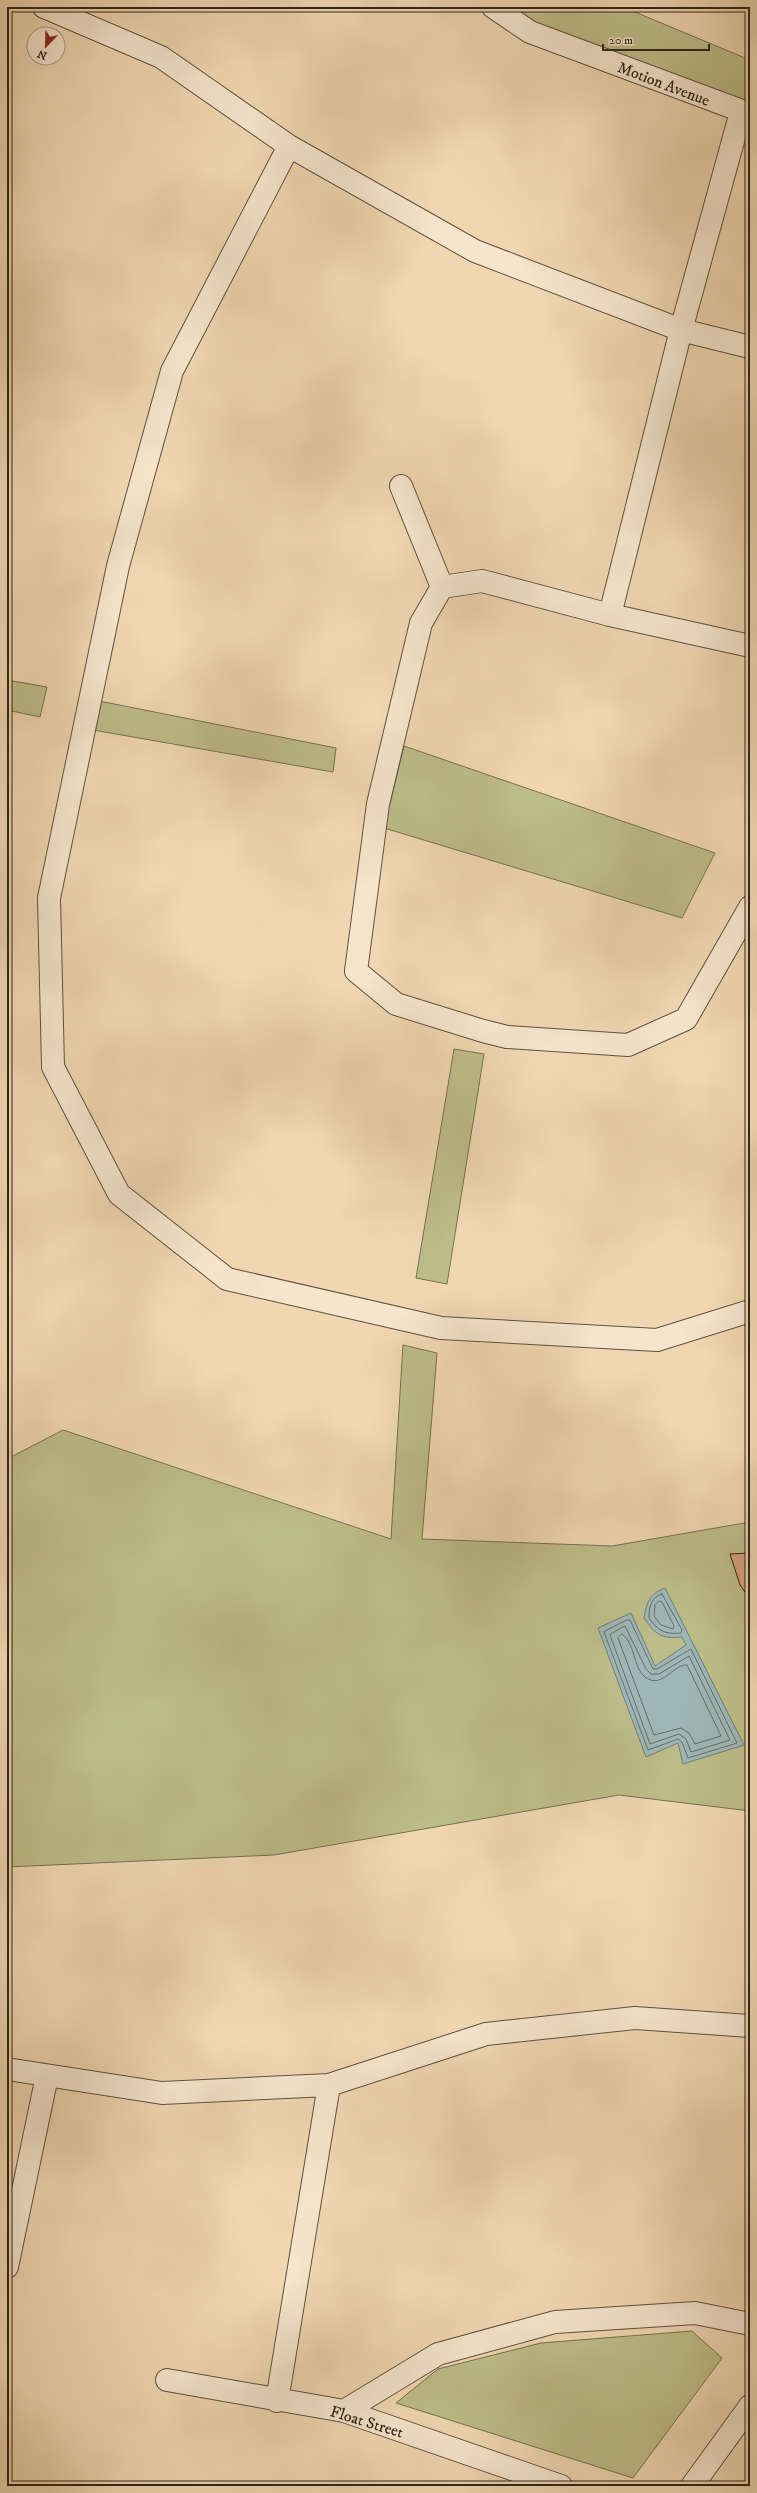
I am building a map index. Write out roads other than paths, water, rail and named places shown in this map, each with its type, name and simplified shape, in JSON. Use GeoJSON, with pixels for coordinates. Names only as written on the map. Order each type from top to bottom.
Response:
{"type":"FeatureCollection","features":[{"type":"Feature","properties":{"kind":"street"},"geometry":{"type":"LineString","coordinates":[[44,7],[162,57],[289,146],[475,251],[681,330],[750,346]]}},
{"type":"Feature","properties":{"kind":"street","name":"Motion Avenue"},"geometry":{"type":"LineString","coordinates":[[493,7],[530,32],[746,113]]}},
{"type":"Feature","properties":{"kind":"street"},"geometry":{"type":"LineString","coordinates":[[610,614],[681,330],[746,113]]}},
{"type":"Feature","properties":{"kind":"street"},"geometry":{"type":"LineString","coordinates":[[289,146],[172,371],[118,566],[49,898],[52,1067],[119,1194],[227,1279],[440,1328],[657,1340],[750,1311]]}},
{"type":"Feature","properties":{"kind":"street"},"geometry":{"type":"LineString","coordinates":[[401,486],[442,587]]}},
{"type":"Feature","properties":{"kind":"street"},"geometry":{"type":"LineString","coordinates":[[442,587],[482,582],[610,614],[750,646]]}},
{"type":"Feature","properties":{"kind":"street"},"geometry":{"type":"LineString","coordinates":[[442,587],[421,623],[378,804],[356,971],[396,1004],[482,1031],[507,1037],[628,1046],[686,1019],[750,907]]}},
{"type":"Feature","properties":{"kind":"street"},"geometry":{"type":"LineString","coordinates":[[7,2069],[162,2092],[329,2085],[486,2034],[635,2018],[750,2026]]}},
{"type":"Feature","properties":{"kind":"street"},"geometry":{"type":"LineString","coordinates":[[7,2267],[47,2076]]}},
{"type":"Feature","properties":{"kind":"street"},"geometry":{"type":"LineString","coordinates":[[277,2401],[329,2085]]}},
{"type":"Feature","properties":{"kind":"street"},"geometry":{"type":"LineString","coordinates":[[344,2411],[438,2354],[555,2322],[696,2312],[750,2324]]}},
{"type":"Feature","properties":{"kind":"street","name":"Float Street"},"geometry":{"type":"LineString","coordinates":[[168,2380],[277,2401],[344,2411],[561,2486]]}},
{"type":"Feature","properties":{"kind":"street"},"geometry":{"type":"LineString","coordinates":[[692,2486],[750,2406]]}},
{"type":"Feature","properties":{"kind":"water"},"geometry":{"type":"Polygon","coordinates":[[[665,1588],[744,1745],[683,1764],[678,1743],[646,1757],[598,1628],[631,1613],[655,1666],[686,1645],[682,1637],[660,1635],[644,1618],[646,1607],[652,1596],[665,1588]]]}}]}
